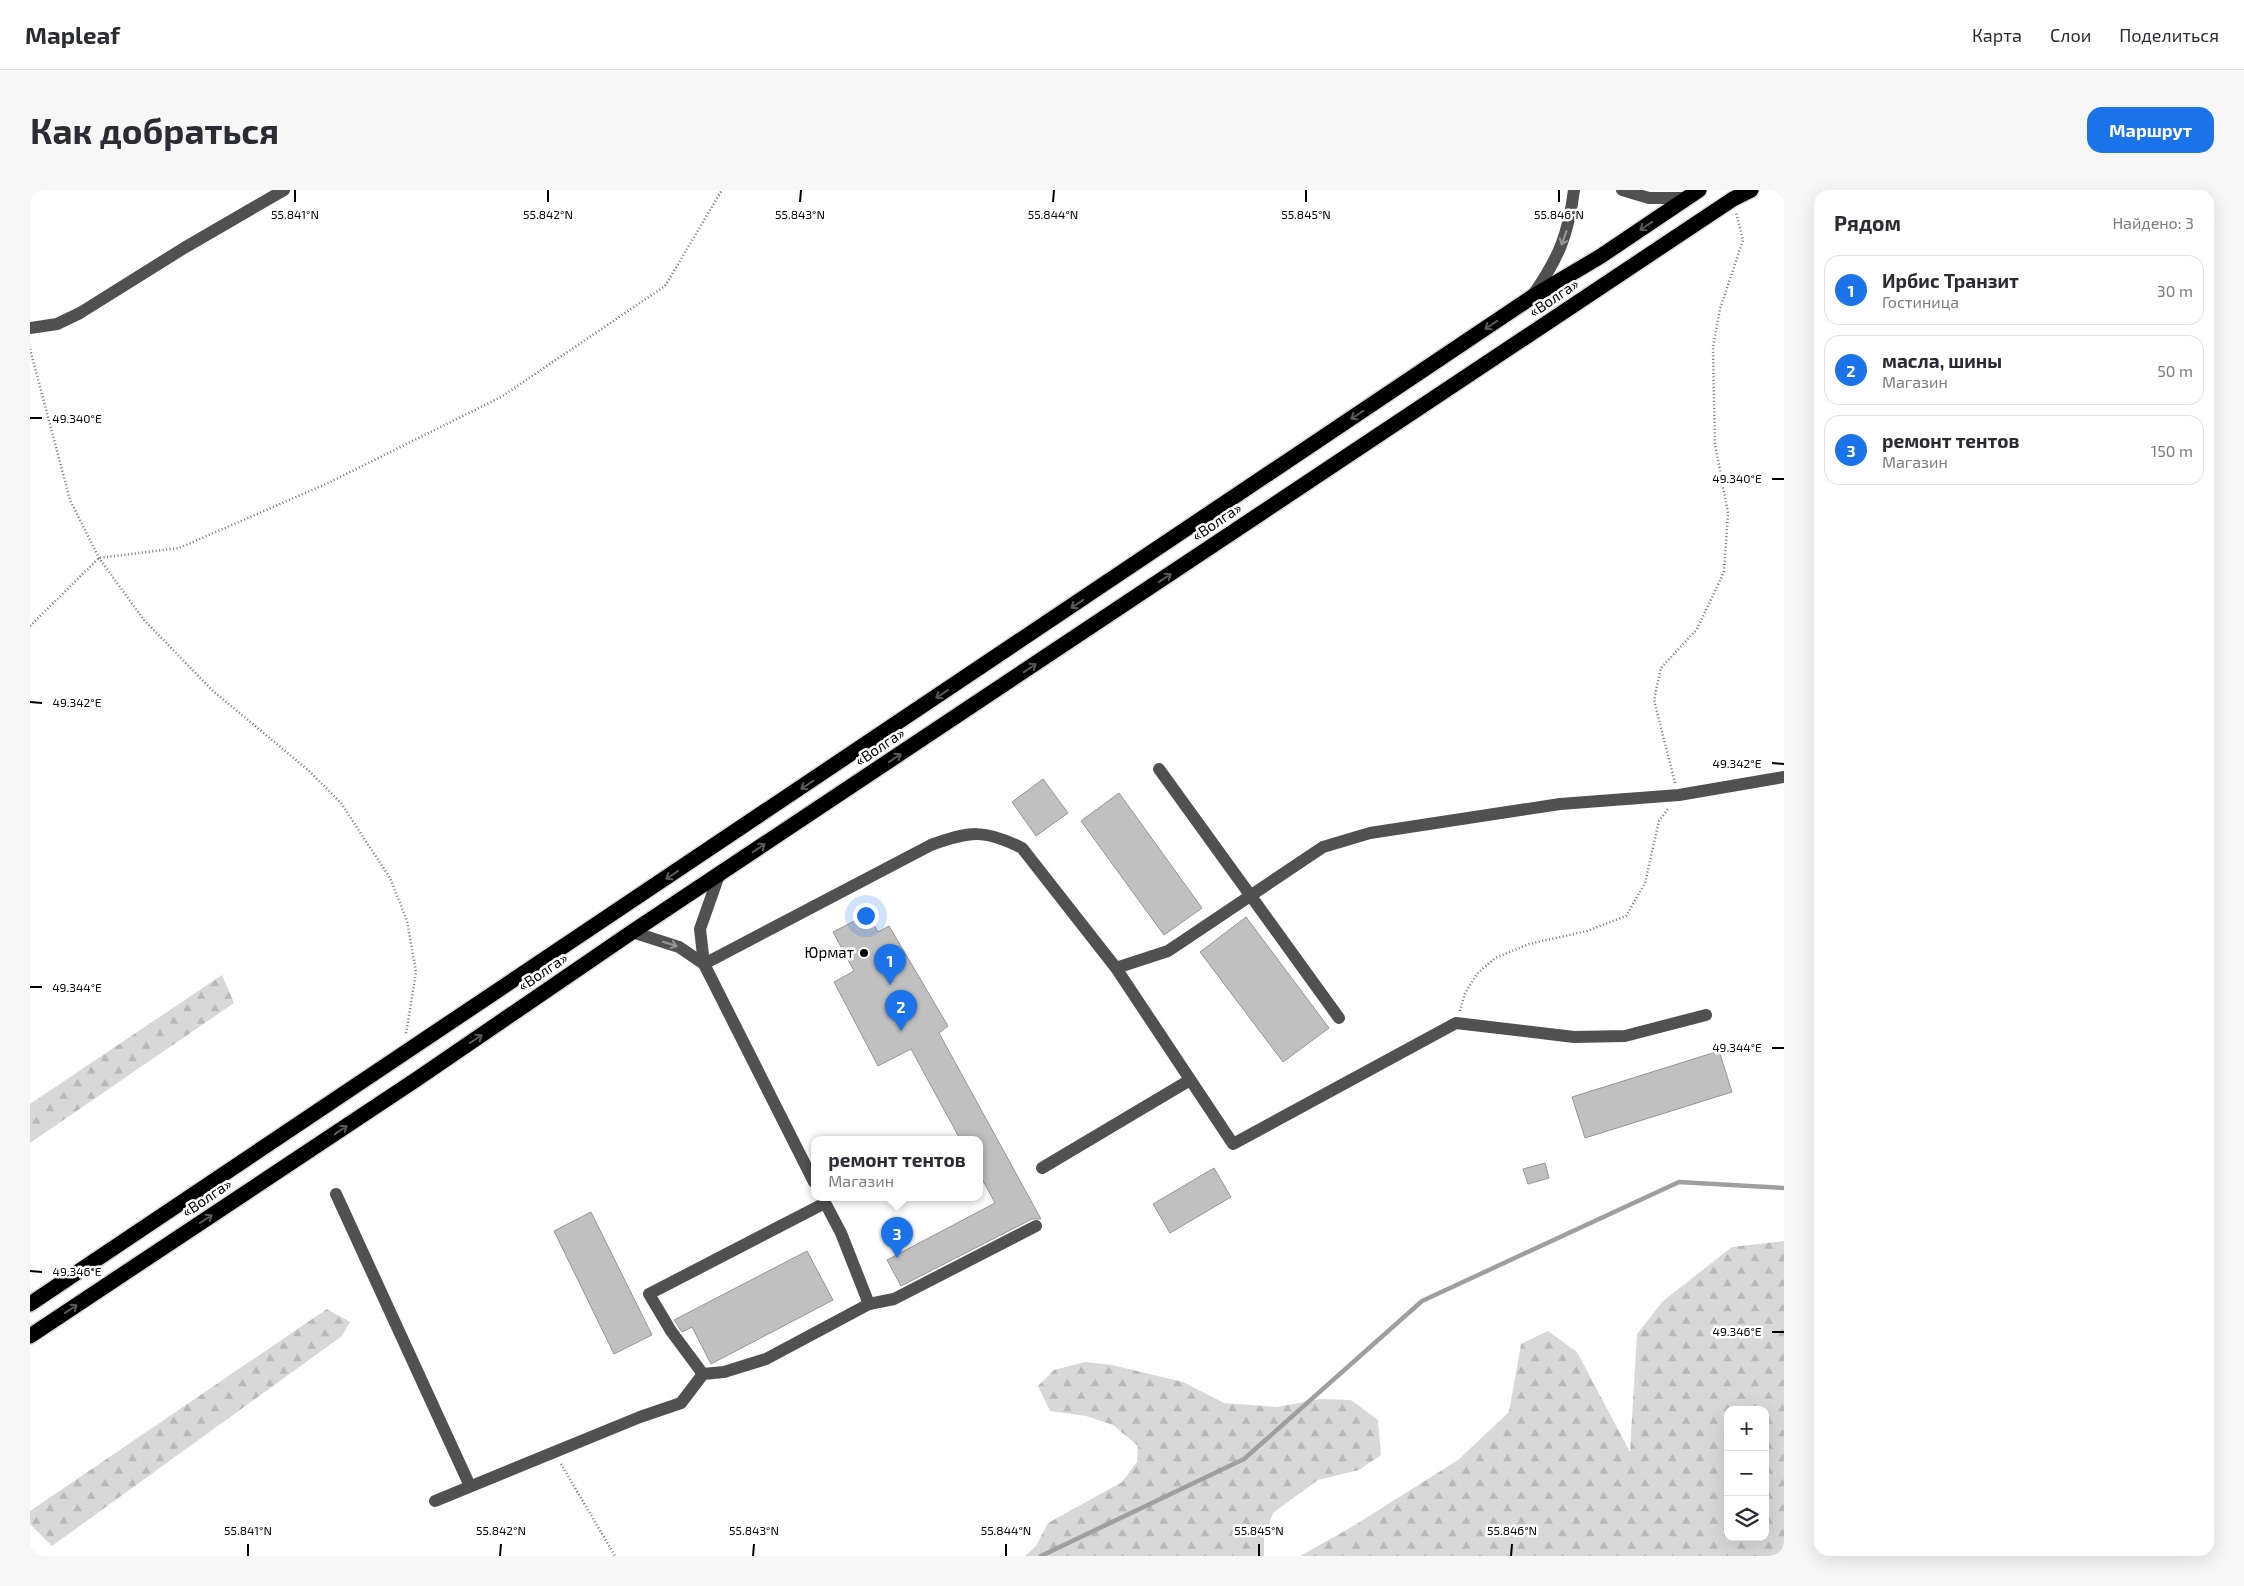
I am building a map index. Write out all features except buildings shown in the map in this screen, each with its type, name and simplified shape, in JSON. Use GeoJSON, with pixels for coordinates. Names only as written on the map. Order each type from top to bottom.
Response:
{"type":"FeatureCollection","features":[{"type":"Feature","properties":{"kind":"highway","name":"«Волга»"},"geometry":{"type":"LineString","coordinates":[[30,1304],[1532,297],[1601,256],[1700,190]]}},
{"type":"Feature","properties":{"kind":"highway","name":"«Волга»"},"geometry":{"type":"LineString","coordinates":[[30,1336],[417,1079],[632,932],[1733,199],[1751,190]]}},
{"type":"Feature","properties":{"kind":"street"},"geometry":{"type":"LineString","coordinates":[[30,328],[57,324],[80,313],[184,248],[284,190]]}},
{"type":"Feature","properties":{"kind":"street"},"geometry":{"type":"LineString","coordinates":[[1532,297],[1555,263],[1570,222],[1574,190]]}},
{"type":"Feature","properties":{"kind":"street"},"geometry":{"type":"LineString","coordinates":[[1622,190],[1648,198],[1686,198]]}},
{"type":"Feature","properties":{"kind":"street"},"geometry":{"type":"LineString","coordinates":[[1159,770],[1339,1018]]}},
{"type":"Feature","properties":{"kind":"street"},"geometry":{"type":"LineString","coordinates":[[1116,968],[1168,951],[1323,847],[1370,834],[1560,804],[1679,796],[1784,777]]}},
{"type":"Feature","properties":{"kind":"street"},"geometry":{"type":"LineString","coordinates":[[704,964],[931,845],[962,834],[984,834],[1002,838],[1022,848],[1116,968],[1233,1144],[1456,1023],[1574,1037],[1625,1036],[1706,1015]]}},
{"type":"Feature","properties":{"kind":"street"},"geometry":{"type":"LineString","coordinates":[[719,875],[700,929],[704,964],[811,1176]]}},
{"type":"Feature","properties":{"kind":"street"},"geometry":{"type":"LineString","coordinates":[[632,932],[679,947],[704,964]]}},
{"type":"Feature","properties":{"kind":"street"},"geometry":{"type":"LineString","coordinates":[[1042,1168],[1190,1080]]}},
{"type":"Feature","properties":{"kind":"street"},"geometry":{"type":"LineString","coordinates":[[336,1194],[470,1486]]}},
{"type":"Feature","properties":{"kind":"street"},"geometry":{"type":"LineString","coordinates":[[703,1374],[671,1331],[649,1294],[822,1201]]}},
{"type":"Feature","properties":{"kind":"street"},"geometry":{"type":"LineString","coordinates":[[824,1201],[840,1233],[869,1304]]}},
{"type":"Feature","properties":{"kind":"street"},"geometry":{"type":"LineString","coordinates":[[435,1501],[640,1417],[681,1404],[703,1374],[724,1372],[766,1359],[869,1304],[894,1299],[1036,1226]]}},
{"type":"Feature","properties":{"kind":"path"},"geometry":{"type":"LineString","coordinates":[[30,626],[99,558],[179,548],[326,484],[502,397],[665,286],[722,190]]}},
{"type":"Feature","properties":{"kind":"path"},"geometry":{"type":"LineString","coordinates":[[1456,1023],[1465,993],[1477,974],[1495,958],[1529,944],[1587,932],[1626,916],[1645,883],[1659,821],[1679,796],[1654,700],[1662,668],[1697,629],[1724,572],[1728,513],[1715,444],[1713,348],[1720,309],[1743,240],[1733,199]]}},
{"type":"Feature","properties":{"kind":"path"},"geometry":{"type":"LineString","coordinates":[[30,349],[31,360],[70,500],[99,558],[144,620],[214,691],[308,770],[341,803],[390,878],[407,921],[416,972],[402,1055]]}},
{"type":"Feature","properties":{"kind":"path"},"geometry":{"type":"LineString","coordinates":[[554,1452],[615,1556]]}},
{"type":"Feature","properties":{"kind":"green space"},"geometry":{"type":"Polygon","coordinates":[[[222,975],[234,1003],[30,1143],[30,1104],[222,975]]]}},
{"type":"Feature","properties":{"kind":"green space"},"geometry":{"type":"Polygon","coordinates":[[[1784,1241],[1784,1556],[1300,1556],[1350,1528],[1458,1460],[1509,1412],[1521,1344],[1548,1331],[1577,1352],[1630,1452],[1637,1334],[1663,1301],[1732,1247],[1784,1241]]]}},
{"type":"Feature","properties":{"kind":"green space"},"geometry":{"type":"Polygon","coordinates":[[[327,1309],[350,1322],[342,1336],[52,1546],[30,1524],[30,1511],[327,1309]]]}},
{"type":"Feature","properties":{"kind":"green space"},"geometry":{"type":"Polygon","coordinates":[[[1085,1362],[1112,1365],[1183,1382],[1224,1403],[1277,1407],[1320,1399],[1351,1400],[1378,1420],[1381,1455],[1359,1470],[1318,1480],[1273,1513],[1264,1538],[1264,1556],[1025,1556],[1036,1546],[1048,1523],[1122,1482],[1137,1462],[1138,1446],[1113,1425],[1086,1416],[1050,1411],[1038,1386],[1054,1370],[1085,1362]]]}},
{"type":"Feature","properties":{"kind":"waterway"},"geometry":{"type":"LineString","coordinates":[[1041,1556],[1244,1459],[1422,1301],[1679,1182],[1784,1188]]}},
{"type":"Feature","properties":{"kind":"place","name":"Юрмат"},"geometry":{"type":"Point","coordinates":[864,953]}},
{"type":"Feature","properties":{"kind":"place","name":"Ирбис Транзит"},"geometry":{"type":"Point","coordinates":[890,985]}},
{"type":"Feature","properties":{"kind":"place","name":"масла, шины"},"geometry":{"type":"Point","coordinates":[901,1031]}},
{"type":"Feature","properties":{"kind":"place","name":"ремонт тентов"},"geometry":{"type":"Point","coordinates":[897,1258]}}]}
